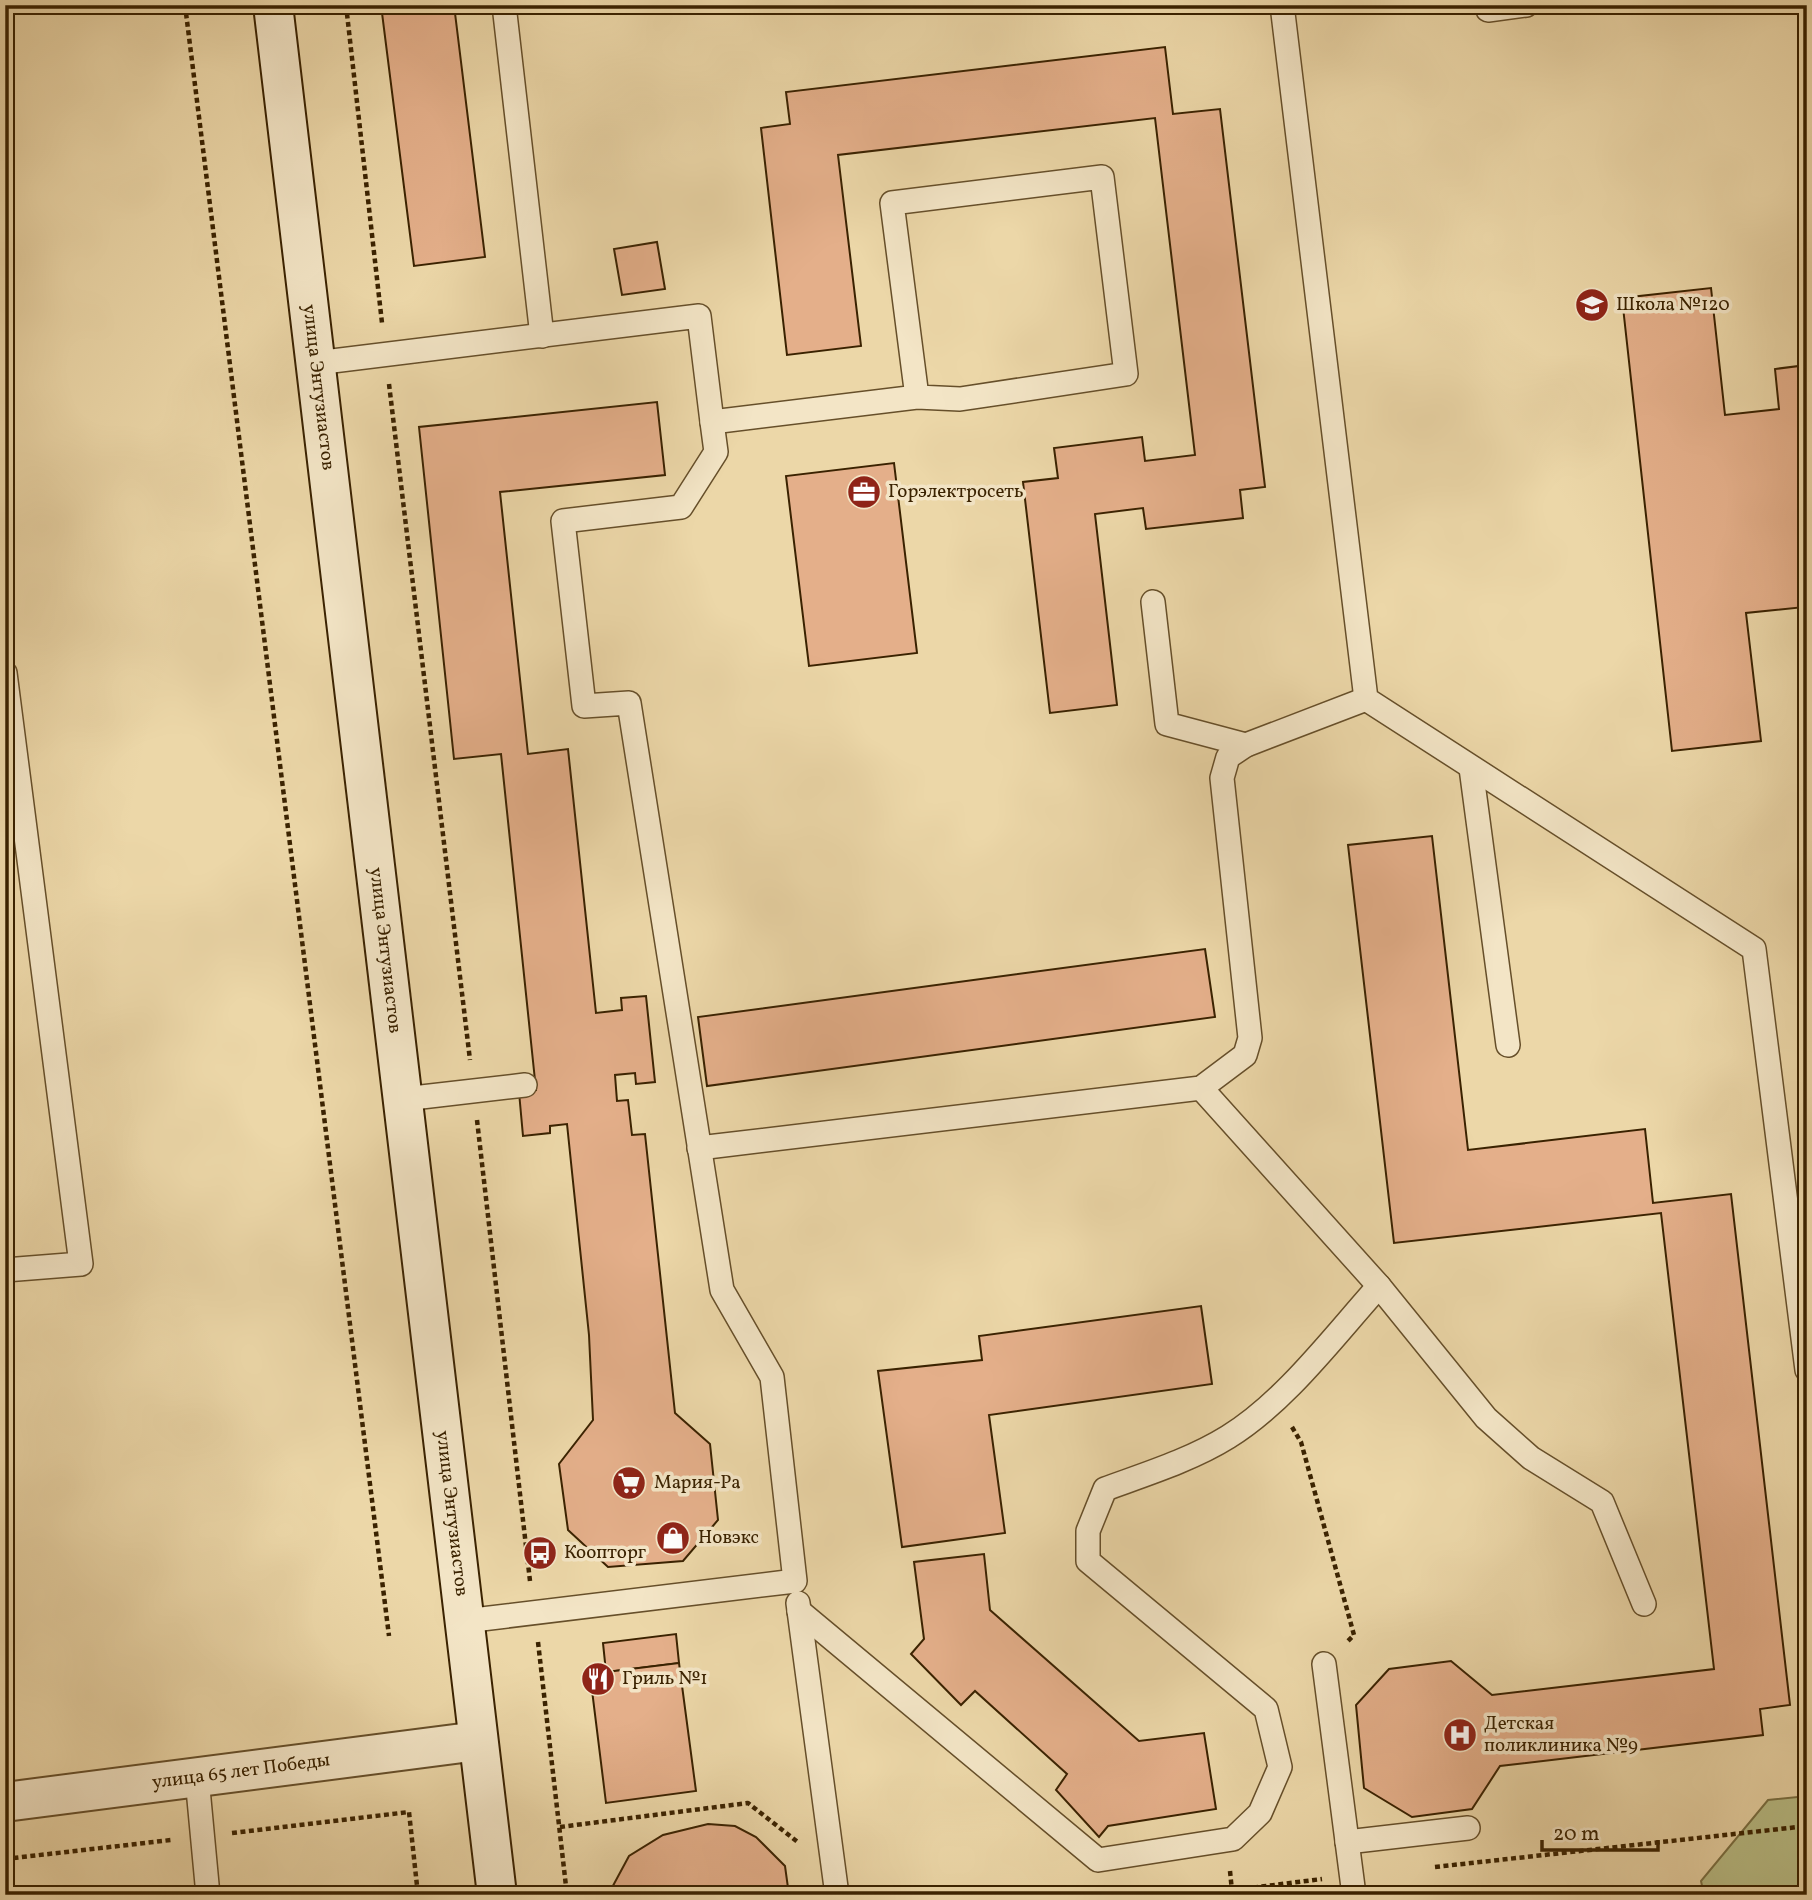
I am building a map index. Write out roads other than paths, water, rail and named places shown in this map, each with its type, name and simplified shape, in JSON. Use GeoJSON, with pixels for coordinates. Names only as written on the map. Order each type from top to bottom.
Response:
{"type":"FeatureCollection","features":[{"type":"Feature","properties":{"kind":"street","name":"улица Энтузиастов"},"geometry":{"type":"LineString","coordinates":[[273,5],[497,1895]]}},
{"type":"Feature","properties":{"kind":"street","name":"улица 65 лет Победы"},"geometry":{"type":"LineString","coordinates":[[5,1802],[478,1741]]}},
{"type":"Feature","properties":{"kind":"lane"},"geometry":{"type":"LineString","coordinates":[[504,5],[542,336]]}},
{"type":"Feature","properties":{"kind":"lane"},"geometry":{"type":"LineString","coordinates":[[1282,5],[1366,699],[1754,949],[1807,1370]]}},
{"type":"Feature","properties":{"kind":"lane"},"geometry":{"type":"LineString","coordinates":[[1488,10],[1526,5]]}},
{"type":"Feature","properties":{"kind":"lane"},"geometry":{"type":"LineString","coordinates":[[712,422],[917,397],[960,399],[1126,374],[1102,177],[892,203],[917,397]]}},
{"type":"Feature","properties":{"kind":"lane"},"geometry":{"type":"LineString","coordinates":[[316,363],[699,316],[716,452],[681,507],[563,521],[584,706],[629,702],[722,1290],[772,1377],[795,1581],[837,1895]]}},
{"type":"Feature","properties":{"kind":"lane"},"geometry":{"type":"LineString","coordinates":[[1153,602],[1167,724],[1246,745]]}},
{"type":"Feature","properties":{"kind":"lane"},"geometry":{"type":"LineString","coordinates":[[5,673],[81,1264],[5,1270]]}},
{"type":"Feature","properties":{"kind":"lane"},"geometry":{"type":"LineString","coordinates":[[699,1148],[1201,1088],[1245,1055],[1250,1038],[1222,778],[1228,757],[1246,745],[1366,699]]}},
{"type":"Feature","properties":{"kind":"lane"},"geometry":{"type":"LineString","coordinates":[[1471,768],[1508,1045]]}},
{"type":"Feature","properties":{"kind":"lane"},"geometry":{"type":"LineString","coordinates":[[404,1099],[525,1085]]}},
{"type":"Feature","properties":{"kind":"lane"},"geometry":{"type":"LineString","coordinates":[[1201,1088],[1379,1286],[1486,1418],[1531,1458],[1602,1502],[1644,1604]]}},
{"type":"Feature","properties":{"kind":"lane"},"geometry":{"type":"LineString","coordinates":[[799,1611],[1098,1860],[1233,1839],[1260,1813],[1280,1767],[1266,1709],[1088,1561],[1088,1531],[1105,1489],[1168,1466],[1228,1437],[1275,1399],[1379,1286]]}},
{"type":"Feature","properties":{"kind":"lane"},"geometry":{"type":"LineString","coordinates":[[465,1621],[795,1581]]}},
{"type":"Feature","properties":{"kind":"lane"},"geometry":{"type":"LineString","coordinates":[[1324,1664],[1353,1885]]}},
{"type":"Feature","properties":{"kind":"lane"},"geometry":{"type":"LineString","coordinates":[[197,1778],[208,1895]]}},
{"type":"Feature","properties":{"kind":"lane"},"geometry":{"type":"LineString","coordinates":[[1347,1842],[1468,1828]]}},
{"type":"Feature","properties":{"kind":"place","name":"Школа №120"},"geometry":{"type":"Point","coordinates":[1592,305]}},
{"type":"Feature","properties":{"kind":"place","name":"Горэлектросеть"},"geometry":{"type":"Point","coordinates":[864,492]}},
{"type":"Feature","properties":{"kind":"place","name":"Мария-Ра"},"geometry":{"type":"Point","coordinates":[629,1483]}},
{"type":"Feature","properties":{"kind":"place","name":"Новэкс"},"geometry":{"type":"Point","coordinates":[673,1538]}},
{"type":"Feature","properties":{"kind":"place","name":"Коопторг"},"geometry":{"type":"Point","coordinates":[540,1553]}},
{"type":"Feature","properties":{"kind":"place","name":"Гриль №1"},"geometry":{"type":"Point","coordinates":[598,1679]}},
{"type":"Feature","properties":{"kind":"place","name":"Детская поликлиника №9"},"geometry":{"type":"Point","coordinates":[1460,1735]}}]}
